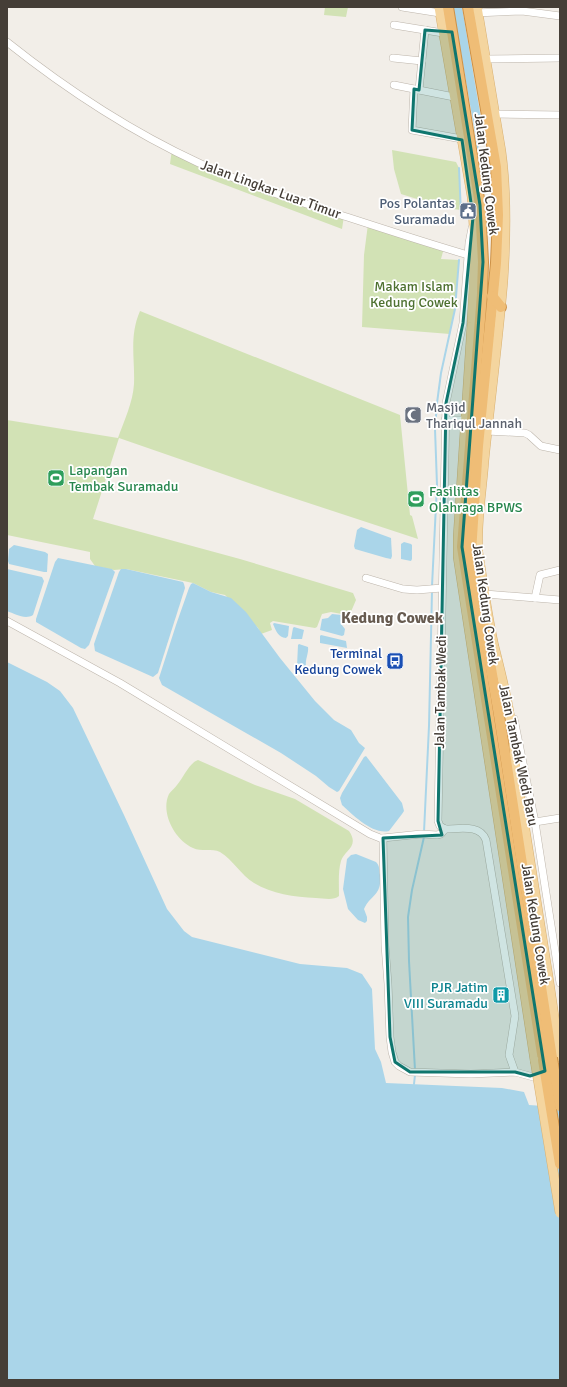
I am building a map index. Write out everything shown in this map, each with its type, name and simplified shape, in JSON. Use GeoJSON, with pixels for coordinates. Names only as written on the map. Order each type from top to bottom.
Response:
{"type":"FeatureCollection","features":[{"type":"Feature","properties":{"kind":"highway","name":"Jalan Kedung Cowek"},"geometry":{"type":"LineString","coordinates":[[448,7],[448,32],[468,158],[480,205],[483,262],[482,294],[462,548],[550,1059]]}},
{"type":"Feature","properties":{"kind":"highway","name":"Jalan Kedung Cowek"},"geometry":{"type":"LineString","coordinates":[[473,10],[497,185],[498,235],[478,446],[472,552],[499,715],[550,1059]]}},
{"type":"Feature","properties":{"kind":"highway"},"geometry":{"type":"LineString","coordinates":[[492,296],[501,308]]}},
{"type":"Feature","properties":{"kind":"highway"},"geometry":{"type":"LineString","coordinates":[[550,1059],[560,1106]]}},
{"type":"Feature","properties":{"kind":"highway"},"geometry":{"type":"LineString","coordinates":[[550,1059],[560,1164]]}},
{"type":"Feature","properties":{"kind":"main road","name":"Jalan Kedung Cowek"},"geometry":{"type":"LineString","coordinates":[[440,10],[448,32],[454,97],[466,142]]}},
{"type":"Feature","properties":{"kind":"main road","name":"Jalan Kedung Cowek"},"geometry":{"type":"LineString","coordinates":[[473,10],[485,59],[505,174],[505,253],[497,349],[487,431]]}},
{"type":"Feature","properties":{"kind":"main road","name":"Jalan Kedung Cowek"},"geometry":{"type":"LineString","coordinates":[[468,158],[475,260],[467,323],[466,420],[458,557],[550,1059]]}},
{"type":"Feature","properties":{"kind":"main road","name":"Jalan Tambak Wedi Baru"},"geometry":{"type":"LineString","coordinates":[[487,431],[477,542],[484,594],[507,698]]}},
{"type":"Feature","properties":{"kind":"main road"},"geometry":{"type":"LineString","coordinates":[[507,698],[514,743],[515,766],[547,967],[550,1059],[560,1213]]}},
{"type":"Feature","properties":{"kind":"street"},"geometry":{"type":"LineString","coordinates":[[402,7],[440,10]]}},
{"type":"Feature","properties":{"kind":"street"},"geometry":{"type":"LineString","coordinates":[[473,10],[522,9],[560,16]]}},
{"type":"Feature","properties":{"kind":"street"},"geometry":{"type":"LineString","coordinates":[[394,25],[448,32]]}},
{"type":"Feature","properties":{"kind":"street"},"geometry":{"type":"LineString","coordinates":[[425,30],[412,130],[466,142]]}},
{"type":"Feature","properties":{"kind":"street","name":"Jalan Lingkar Luar Timur"},"geometry":{"type":"LineString","coordinates":[[7,42],[63,84],[104,112],[149,138],[199,163],[305,204],[468,255]]}},
{"type":"Feature","properties":{"kind":"street"},"geometry":{"type":"LineString","coordinates":[[394,58],[422,61]]}},
{"type":"Feature","properties":{"kind":"street"},"geometry":{"type":"LineString","coordinates":[[485,59],[560,58]]}},
{"type":"Feature","properties":{"kind":"street"},"geometry":{"type":"LineString","coordinates":[[394,85],[454,97]]}},
{"type":"Feature","properties":{"kind":"street"},"geometry":{"type":"LineString","coordinates":[[494,114],[560,115]]}},
{"type":"Feature","properties":{"kind":"street","name":"Jalan Tambak Wedi"},"geometry":{"type":"LineString","coordinates":[[445,829],[442,828],[438,821],[439,589],[446,403],[467,323],[468,255],[473,217]]}},
{"type":"Feature","properties":{"kind":"street"},"geometry":{"type":"LineString","coordinates":[[446,420],[466,420]]}},
{"type":"Feature","properties":{"kind":"street"},"geometry":{"type":"LineString","coordinates":[[487,431],[525,433],[530,435],[541,446],[560,450]]}},
{"type":"Feature","properties":{"kind":"street"},"geometry":{"type":"LineString","coordinates":[[535,598],[540,575],[560,570]]}},
{"type":"Feature","properties":{"kind":"street"},"geometry":{"type":"LineString","coordinates":[[366,578],[403,589],[439,589]]}},
{"type":"Feature","properties":{"kind":"street"},"geometry":{"type":"LineString","coordinates":[[484,594],[560,600]]}},
{"type":"Feature","properties":{"kind":"street"},"geometry":{"type":"LineString","coordinates":[[7,621],[120,683],[364,830],[380,838],[421,834],[441,834],[445,829],[471,828],[482,833],[486,840],[515,1016],[509,1056],[515,1072]]}},
{"type":"Feature","properties":{"kind":"street","name":"Jalan Tambak Wedi Baru"},"geometry":{"type":"LineString","coordinates":[[507,698],[518,734],[535,822],[560,983]]}},
{"type":"Feature","properties":{"kind":"street"},"geometry":{"type":"LineString","coordinates":[[535,822],[560,818]]}},
{"type":"Feature","properties":{"kind":"street"},"geometry":{"type":"LineString","coordinates":[[383,838],[385,945],[390,1037],[395,1062],[410,1072],[471,1074],[515,1072],[537,1078],[560,1074]]}},
{"type":"Feature","properties":{"kind":"street"},"geometry":{"type":"LineString","coordinates":[[530,1076],[535,1073],[560,1068]]}},
{"type":"Feature","properties":{"kind":"highlighted area"},"geometry":{"type":"Polygon","coordinates":[[[425,30],[452,32],[480,205],[483,262],[462,547],[545,1071],[530,1076],[515,1072],[410,1072],[395,1062],[390,1037],[383,838],[442,835],[438,821],[446,403],[463,323],[473,217],[462,140],[412,130],[414,89],[419,90],[425,30]]]}},
{"type":"Feature","properties":{"kind":"green space"},"geometry":{"type":"Polygon","coordinates":[[[325,7],[348,7],[346,17],[324,15],[325,7]]]}},
{"type":"Feature","properties":{"kind":"green space"},"geometry":{"type":"Polygon","coordinates":[[[172,149],[199,163],[344,216],[342,229],[170,164],[172,149]]]}},
{"type":"Feature","properties":{"kind":"green space"},"geometry":{"type":"Polygon","coordinates":[[[392,150],[456,162],[459,168],[461,210],[446,208],[401,194],[394,169],[392,150]]]}},
{"type":"Feature","properties":{"kind":"green space","name":"Makam Islam Kedung Cowek"},"geometry":{"type":"Polygon","coordinates":[[[368,224],[444,248],[441,259],[459,260],[455,308],[450,334],[362,327],[364,255],[368,224]]]}},
{"type":"Feature","properties":{"kind":"green space"},"geometry":{"type":"Polygon","coordinates":[[[140,311],[400,415],[410,515],[412,516],[418,539],[275,492],[119,438],[93,519],[240,559],[353,593],[356,600],[350,614],[347,615],[331,612],[322,614],[317,627],[315,628],[273,621],[270,623],[272,630],[261,634],[258,628],[225,595],[211,592],[193,583],[126,569],[114,570],[95,566],[90,559],[90,552],[7,535],[7,420],[118,438],[132,398],[134,384],[133,348],[135,329],[140,311]]]}},
{"type":"Feature","properties":{"kind":"green space"},"geometry":{"type":"Polygon","coordinates":[[[198,760],[255,785],[295,799],[349,831],[353,841],[352,845],[341,861],[339,873],[339,896],[331,899],[308,898],[291,896],[268,890],[249,880],[225,855],[220,852],[214,850],[199,850],[186,844],[180,839],[168,817],[166,809],[167,801],[169,794],[180,782],[189,767],[198,760]]]}},
{"type":"Feature","properties":{"kind":"water"},"geometry":{"type":"Polygon","coordinates":[[[453,7],[462,7],[484,136],[477,150],[475,133],[453,7]]]}},
{"type":"Feature","properties":{"kind":"water"},"geometry":{"type":"Polygon","coordinates":[[[361,527],[391,538],[391,559],[355,549],[354,546],[357,530],[361,527]]]}},
{"type":"Feature","properties":{"kind":"water"},"geometry":{"type":"Polygon","coordinates":[[[404,542],[412,545],[411,561],[401,559],[401,544],[404,542]]]}},
{"type":"Feature","properties":{"kind":"water"},"geometry":{"type":"Polygon","coordinates":[[[14,545],[48,554],[47,572],[9,564],[9,549],[14,545]]]}},
{"type":"Feature","properties":{"kind":"water"},"geometry":{"type":"Polygon","coordinates":[[[58,558],[112,569],[115,572],[89,645],[85,649],[36,622],[55,562],[58,558]]]}},
{"type":"Feature","properties":{"kind":"water"},"geometry":{"type":"Polygon","coordinates":[[[7,569],[42,577],[44,581],[33,615],[23,617],[7,611],[7,569]]]}},
{"type":"Feature","properties":{"kind":"water"},"geometry":{"type":"Polygon","coordinates":[[[121,569],[183,582],[184,584],[185,588],[158,673],[153,677],[95,651],[94,644],[121,569]]]}},
{"type":"Feature","properties":{"kind":"water"},"geometry":{"type":"Polygon","coordinates":[[[193,583],[211,592],[231,598],[246,612],[280,658],[315,701],[334,720],[351,730],[359,743],[365,748],[339,791],[337,792],[329,787],[316,776],[281,753],[162,685],[159,678],[189,588],[193,583]]]}},
{"type":"Feature","properties":{"kind":"water"},"geometry":{"type":"Polygon","coordinates":[[[332,614],[342,615],[341,624],[345,629],[344,635],[342,636],[320,630],[322,619],[328,618],[332,614]]]}},
{"type":"Feature","properties":{"kind":"water"},"geometry":{"type":"Polygon","coordinates":[[[273,624],[289,626],[288,636],[286,638],[278,633],[273,624]]]}},
{"type":"Feature","properties":{"kind":"water"},"geometry":{"type":"Polygon","coordinates":[[[294,627],[304,630],[302,639],[291,639],[294,627]]]}},
{"type":"Feature","properties":{"kind":"water"},"geometry":{"type":"Polygon","coordinates":[[[321,635],[346,641],[347,648],[320,643],[321,635]]]}},
{"type":"Feature","properties":{"kind":"water"},"geometry":{"type":"Polygon","coordinates":[[[299,644],[308,647],[308,649],[306,666],[299,668],[297,666],[299,644]]]}},
{"type":"Feature","properties":{"kind":"water"},"geometry":{"type":"Polygon","coordinates":[[[7,662],[47,682],[60,691],[73,708],[167,909],[184,931],[192,937],[300,964],[347,968],[362,974],[372,989],[375,1049],[381,1062],[386,1083],[502,1088],[524,1092],[529,1105],[543,1106],[560,1096],[560,1380],[7,1380],[7,662]]]}},
{"type":"Feature","properties":{"kind":"water"},"geometry":{"type":"Polygon","coordinates":[[[366,756],[402,803],[404,811],[389,831],[376,830],[370,827],[357,819],[342,805],[340,798],[342,793],[366,756]]]}},
{"type":"Feature","properties":{"kind":"water"},"geometry":{"type":"Polygon","coordinates":[[[356,854],[376,862],[379,870],[380,882],[378,891],[364,909],[367,917],[367,921],[365,923],[358,920],[348,909],[343,889],[347,859],[351,855],[356,854]]]}},
{"type":"Feature","properties":{"kind":"waterway"},"geometry":{"type":"LineString","coordinates":[[459,168],[461,214]]}},
{"type":"Feature","properties":{"kind":"waterway"},"geometry":{"type":"LineString","coordinates":[[432,586],[437,485],[435,429],[437,403],[441,373],[455,309],[459,260]]}},
{"type":"Feature","properties":{"kind":"waterway"},"geometry":{"type":"LineString","coordinates":[[424,832],[429,726],[432,591]]}},
{"type":"Feature","properties":{"kind":"waterway"},"geometry":{"type":"LineString","coordinates":[[415,1070],[408,917],[412,890],[424,837]]}},
{"type":"Feature","properties":{"kind":"waterway"},"geometry":{"type":"LineString","coordinates":[[414,1084],[415,1075]]}},
{"type":"Feature","properties":{"kind":"place","name":"Pos Polantas Suramadu"},"geometry":{"type":"Point","coordinates":[468,211]}},
{"type":"Feature","properties":{"kind":"place","name":"Masjid Thariqul Jannah"},"geometry":{"type":"Point","coordinates":[413,415]}},
{"type":"Feature","properties":{"kind":"place","name":"Lapangan Tembak Suramadu"},"geometry":{"type":"Point","coordinates":[56,478]}},
{"type":"Feature","properties":{"kind":"place","name":"Fasilitas Olahraga BPWS"},"geometry":{"type":"Point","coordinates":[416,499]}},
{"type":"Feature","properties":{"kind":"place","name":"Terminal Kedung Cowek"},"geometry":{"type":"Point","coordinates":[395,661]}},
{"type":"Feature","properties":{"kind":"place","name":"PJR Jatim VIII Suramadu"},"geometry":{"type":"Point","coordinates":[501,995]}},
{"type":"Feature","properties":{"kind":"district","name":"Kedung Cowek"},"geometry":{"type":"Point","coordinates":[392,617]}}]}
